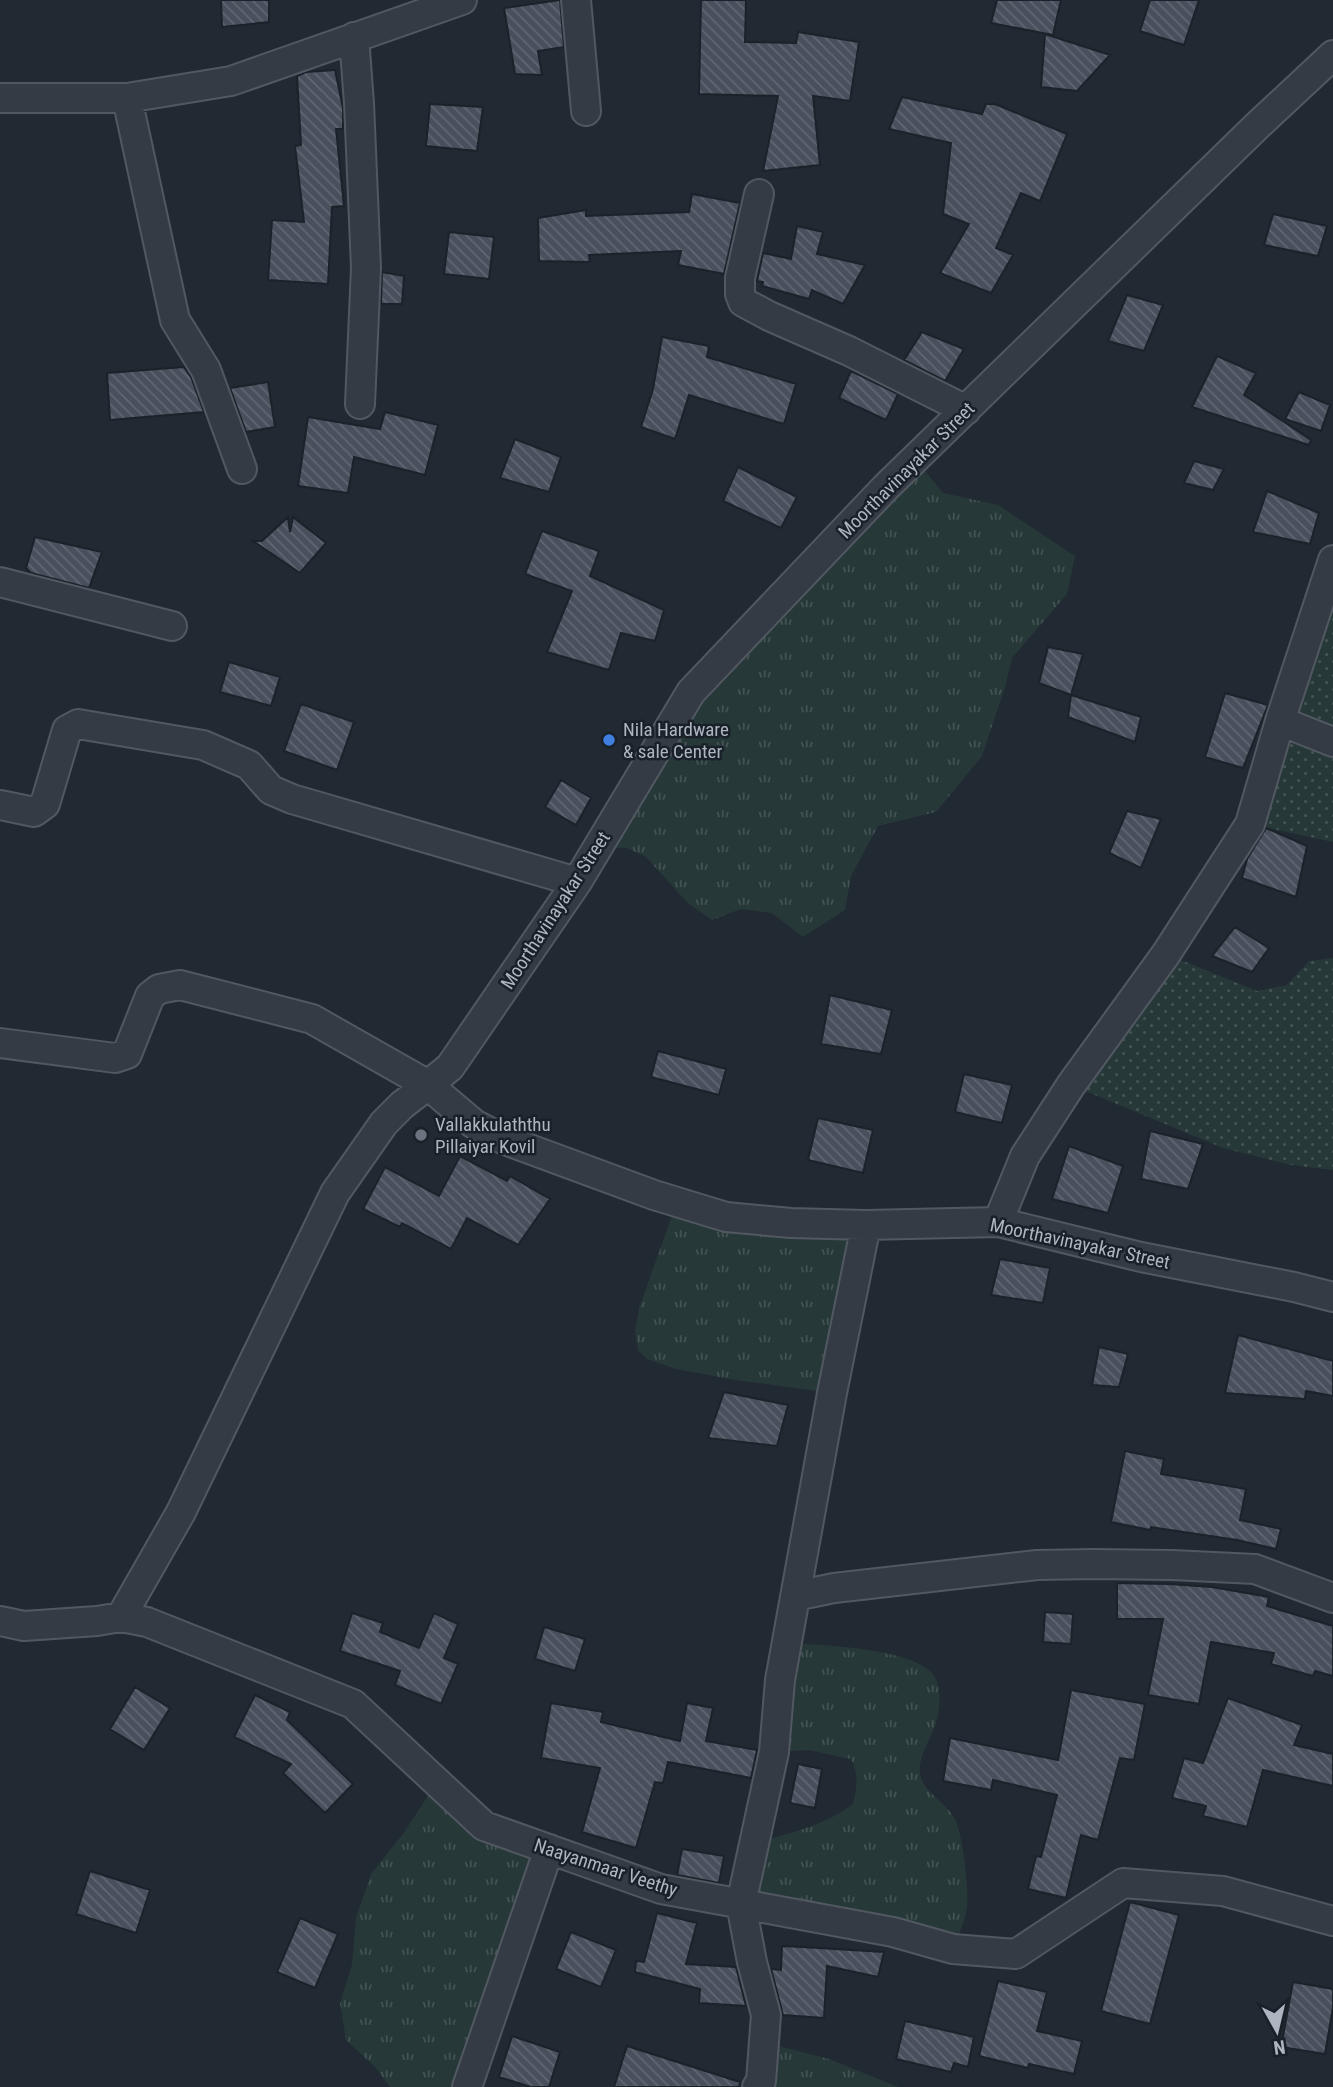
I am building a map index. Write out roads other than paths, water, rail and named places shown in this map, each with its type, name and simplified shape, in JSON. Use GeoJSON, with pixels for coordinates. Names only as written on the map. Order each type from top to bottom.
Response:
{"type":"FeatureCollection","features":[{"type":"Feature","properties":{"kind":"street"},"geometry":{"type":"LineString","coordinates":[[0,98],[127,98],[231,81],[462,0]]}},
{"type":"Feature","properties":{"kind":"street"},"geometry":{"type":"LineString","coordinates":[[576,0],[586,111]]}},
{"type":"Feature","properties":{"kind":"street"},"geometry":{"type":"LineString","coordinates":[[354,37],[366,268],[360,404]]}},
{"type":"Feature","properties":{"kind":"street","name":"Moorthavinayakar Street"},"geometry":{"type":"LineString","coordinates":[[1333,55],[886,487],[691,692],[577,882],[450,1067],[428,1085],[474,1124],[505,1140],[654,1195],[726,1217],[791,1223],[866,1225],[998,1222],[1141,1257],[1333,1297]]}},
{"type":"Feature","properties":{"kind":"street"},"geometry":{"type":"LineString","coordinates":[[127,98],[175,320],[206,370],[242,469]]}},
{"type":"Feature","properties":{"kind":"street"},"geometry":{"type":"LineString","coordinates":[[759,194],[740,278],[743,302],[849,351],[966,410]]}},
{"type":"Feature","properties":{"kind":"street"},"geometry":{"type":"LineString","coordinates":[[998,1222],[1025,1156],[1071,1085],[1166,954],[1250,824],[1280,721],[1333,560]]}},
{"type":"Feature","properties":{"kind":"street"},"geometry":{"type":"LineString","coordinates":[[0,582],[172,626]]}},
{"type":"Feature","properties":{"kind":"street"},"geometry":{"type":"LineString","coordinates":[[1280,721],[1333,741]]}},
{"type":"Feature","properties":{"kind":"street"},"geometry":{"type":"LineString","coordinates":[[0,805],[34,812],[45,804],[67,730],[78,724],[203,745],[249,765],[271,790],[292,799],[577,882]]}},
{"type":"Feature","properties":{"kind":"street"},"geometry":{"type":"LineString","coordinates":[[0,1043],[115,1058],[127,1054],[150,996],[159,989],[180,985],[312,1019],[428,1085],[384,1123],[335,1193],[181,1512],[121,1617]]}},
{"type":"Feature","properties":{"kind":"street"},"geometry":{"type":"LineString","coordinates":[[757,2087],[761,2081],[766,2015],[752,1962],[741,1903],[774,1752],[780,1681],[832,1393],[866,1225]]}},
{"type":"Feature","properties":{"kind":"street"},"geometry":{"type":"LineString","coordinates":[[795,1596],[834,1588],[1037,1565],[1172,1564],[1255,1569],[1333,1598]]}},
{"type":"Feature","properties":{"kind":"street","name":"Naayanmaar Veethy"},"geometry":{"type":"LineString","coordinates":[[0,1621],[24,1626],[121,1617],[147,1622],[353,1704],[484,1826],[660,1889],[893,1932],[953,1949],[1016,1954],[1123,1883],[1223,1891],[1333,1921]]}},
{"type":"Feature","properties":{"kind":"street"},"geometry":{"type":"LineString","coordinates":[[467,2087],[549,1849]]}},
{"type":"Feature","properties":{"kind":"place","name":"Nila Hardware & sale Center"},"geometry":{"type":"Point","coordinates":[609,740]}},
{"type":"Feature","properties":{"kind":"place","name":"Vallakkulaththu Pillaiyar Kovil"},"geometry":{"type":"Point","coordinates":[421,1135]}}]}
